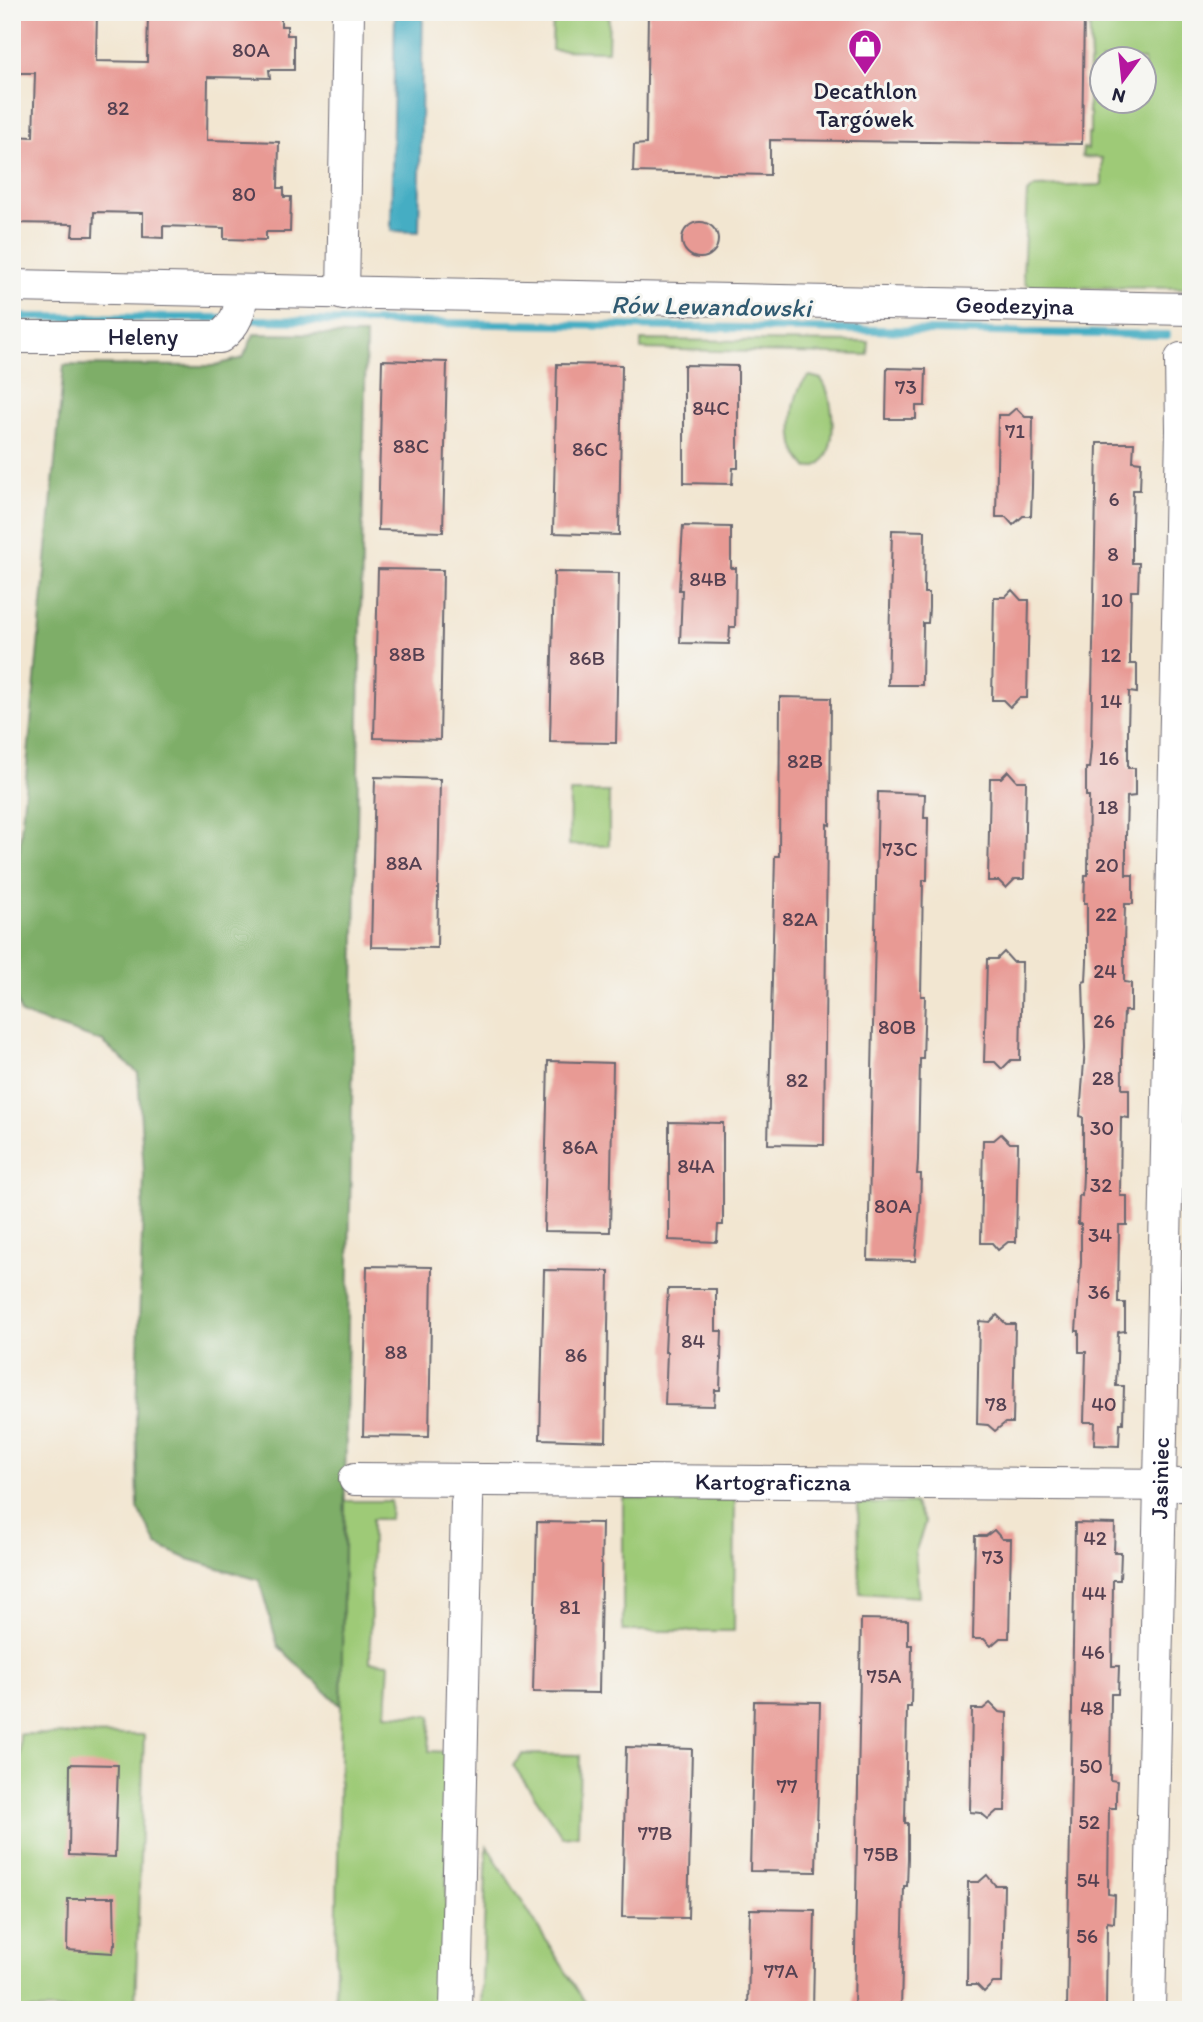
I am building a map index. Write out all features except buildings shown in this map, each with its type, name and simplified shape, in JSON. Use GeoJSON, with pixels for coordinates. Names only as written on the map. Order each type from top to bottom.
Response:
{"type":"FeatureCollection","features":[{"type":"Feature","properties":{"kind":"street"},"geometry":{"type":"LineString","coordinates":[[343,294],[348,12]]}},
{"type":"Feature","properties":{"kind":"street","name":"Geodezyjna"},"geometry":{"type":"LineString","coordinates":[[12,286],[1191,309]]}},
{"type":"Feature","properties":{"kind":"street","name":"Heleny"},"geometry":{"type":"LineString","coordinates":[[12,337],[220,337],[232,329],[241,307],[241,291]]}},
{"type":"Feature","properties":{"kind":"street","name":"Jasiniec"},"geometry":{"type":"LineString","coordinates":[[1149,2010],[1176,1485],[1181,359]]}},
{"type":"Feature","properties":{"kind":"street","name":"Kartograficzna"},"geometry":{"type":"LineString","coordinates":[[355,1479],[1176,1485]]}},
{"type":"Feature","properties":{"kind":"street"},"geometry":{"type":"LineString","coordinates":[[456,2010],[467,1502]]}},
{"type":"Feature","properties":{"kind":"green space"},"geometry":{"type":"Polygon","coordinates":[[[553,12],[609,12],[608,51],[552,50],[553,12]]]}},
{"type":"Feature","properties":{"kind":"green space"},"geometry":{"type":"Polygon","coordinates":[[[1089,12],[1191,12],[1191,288],[1031,287],[1025,283],[1023,275],[1027,193],[1035,187],[1102,185],[1102,158],[1082,157],[1083,148],[1088,149],[1090,116],[1158,116],[1158,46],[1090,46],[1089,12]]]}},
{"type":"Feature","properties":{"kind":"green space"},"geometry":{"type":"Polygon","coordinates":[[[254,334],[366,335],[341,1706],[278,1646],[259,1580],[188,1559],[157,1545],[138,1508],[136,1414],[144,1175],[138,1073],[103,1042],[21,1014],[12,984],[12,929],[64,365],[212,366],[243,358],[254,334]]]}},
{"type":"Feature","properties":{"kind":"green space"},"geometry":{"type":"Polygon","coordinates":[[[641,340],[869,342],[868,355],[641,349],[641,340]]]}},
{"type":"Feature","properties":{"kind":"green space"},"geometry":{"type":"Polygon","coordinates":[[[810,376],[821,379],[826,388],[830,400],[832,430],[831,445],[826,457],[819,465],[808,468],[796,451],[793,427],[794,407],[799,389],[810,376]]]}},
{"type":"Feature","properties":{"kind":"green space"},"geometry":{"type":"Polygon","coordinates":[[[570,792],[609,792],[609,846],[569,845],[570,792]]]}},
{"type":"Feature","properties":{"kind":"green space"},"geometry":{"type":"Polygon","coordinates":[[[623,1498],[735,1499],[734,1631],[623,1631],[623,1498]]]}},
{"type":"Feature","properties":{"kind":"green space"},"geometry":{"type":"Polygon","coordinates":[[[345,1501],[391,1501],[390,1519],[372,1519],[370,1662],[389,1663],[386,1714],[431,1716],[429,1751],[449,1752],[444,2010],[335,2010],[345,1501]]]}},
{"type":"Feature","properties":{"kind":"green space"},"geometry":{"type":"Polygon","coordinates":[[[914,1503],[925,1523],[915,1553],[919,1597],[860,1593],[858,1504],[914,1503]]]}},
{"type":"Feature","properties":{"kind":"green space"},"geometry":{"type":"Polygon","coordinates":[[[20,1734],[144,1735],[135,2010],[15,2010],[20,1734]]]}},
{"type":"Feature","properties":{"kind":"green space"},"geometry":{"type":"Polygon","coordinates":[[[523,1754],[580,1755],[578,1835],[563,1837],[513,1765],[523,1754]]]}},
{"type":"Feature","properties":{"kind":"green space"},"geometry":{"type":"Polygon","coordinates":[[[487,1846],[590,2010],[481,2010],[487,1846]]]}},
{"type":"Feature","properties":{"kind":"water"},"geometry":{"type":"Polygon","coordinates":[[[395,12],[423,12],[419,232],[391,231],[395,12]]]}},
{"type":"Feature","properties":{"kind":"waterway","name":"Rów Lewandowski"},"geometry":{"type":"LineString","coordinates":[[12,317],[223,318]]}},
{"type":"Feature","properties":{"kind":"waterway","name":"Rów Lewandowski"},"geometry":{"type":"LineString","coordinates":[[254,320],[1167,335]]}},
{"type":"Feature","properties":{"kind":"place","name":"Decathlon Targówek"},"geometry":{"type":"Point","coordinates":[865,76]}}]}
